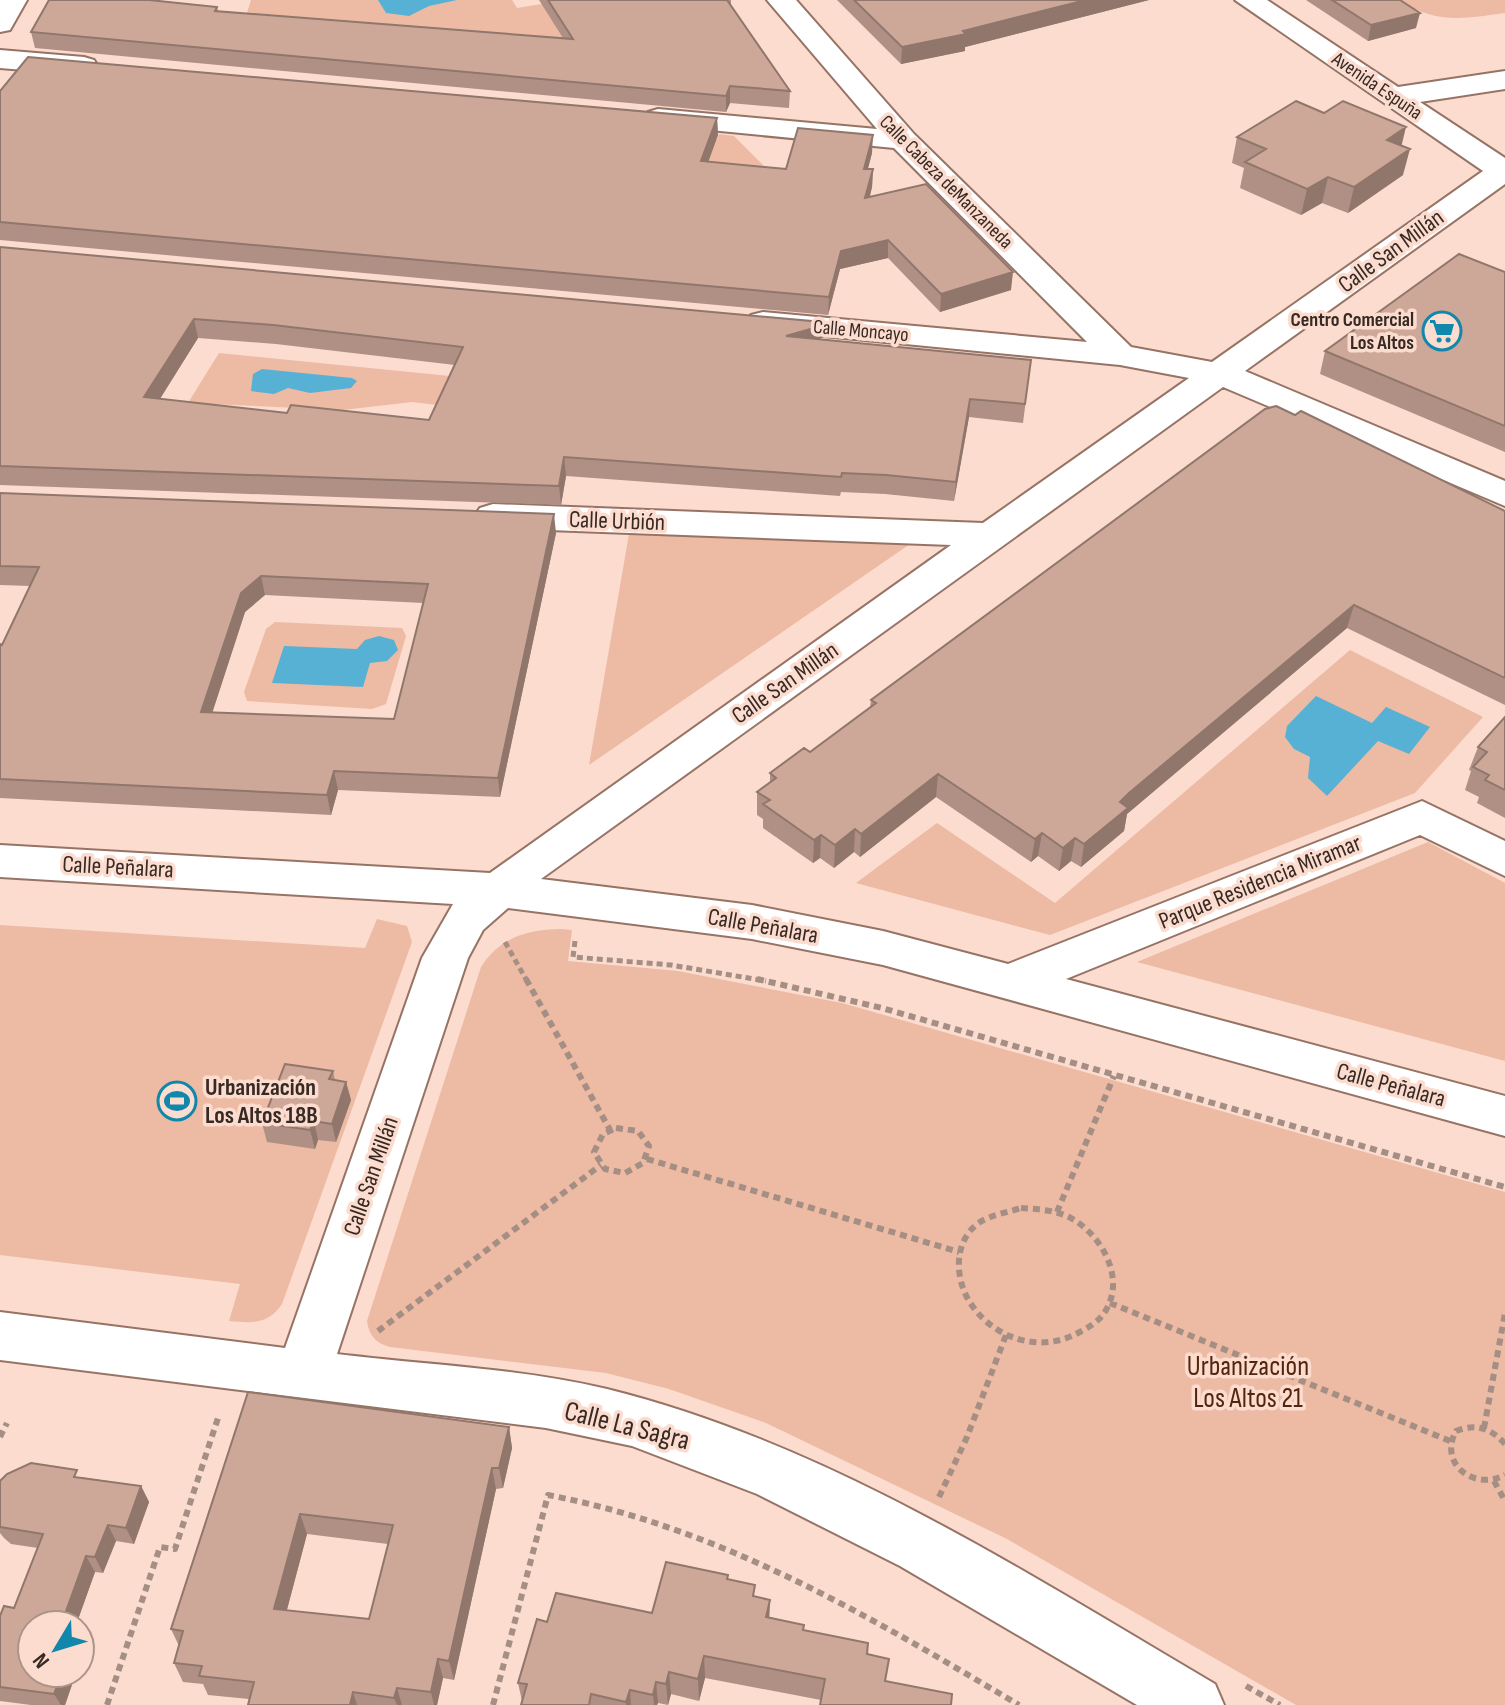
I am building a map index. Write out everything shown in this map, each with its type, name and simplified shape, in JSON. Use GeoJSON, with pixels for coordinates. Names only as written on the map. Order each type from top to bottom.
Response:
{"type":"FeatureCollection","features":[{"type":"Feature","properties":{"kind":"street"},"geometry":{"type":"LineString","coordinates":[[0,24],[13,0]]}},
{"type":"Feature","properties":{"kind":"street","name":"Calle Cabeza deManzaneda"},"geometry":{"type":"LineString","coordinates":[[781,0],[903,140],[1120,355]]}},
{"type":"Feature","properties":{"kind":"street","name":"Avenida Espuña"},"geometry":{"type":"LineString","coordinates":[[1249,0],[1504,172]]}},
{"type":"Feature","properties":{"kind":"street"},"geometry":{"type":"LineString","coordinates":[[0,59],[110,69]]}},
{"type":"Feature","properties":{"kind":"street"},"geometry":{"type":"LineString","coordinates":[[1392,97],[1505,80]]}},
{"type":"Feature","properties":{"kind":"street"},"geometry":{"type":"LineString","coordinates":[[631,116],[903,140]]}},
{"type":"Feature","properties":{"kind":"street","name":"Calle San Millán"},"geometry":{"type":"LineString","coordinates":[[303,1374],[445,958],[467,918],[496,890],[1504,172]]}},
{"type":"Feature","properties":{"kind":"street","name":"Calle Moncayo"},"geometry":{"type":"LineString","coordinates":[[736,320],[1120,355],[1222,374],[1505,495]]}},
{"type":"Feature","properties":{"kind":"street","name":"Calle Urbión"},"geometry":{"type":"LineString","coordinates":[[463,515],[994,535]]}},
{"type":"Feature","properties":{"kind":"street","name":"Parque Residencia Miramar"},"geometry":{"type":"LineString","coordinates":[[1011,982],[1422,817],[1505,860]]}},
{"type":"Feature","properties":{"kind":"street","name":"Calle Peñalara"},"geometry":{"type":"LineString","coordinates":[[0,861],[496,890],[752,922],[883,948],[1505,1116]]}},
{"type":"Feature","properties":{"kind":"street","name":"Calle La Sagra"},"geometry":{"type":"LineString","coordinates":[[0,1336],[527,1402],[629,1420],[730,1455],[977,1578],[1194,1705]]}},
{"type":"Feature","properties":{"kind":"path"},"geometry":{"type":"LineString","coordinates":[[491,945],[514,931]]}},
{"type":"Feature","properties":{"kind":"path"},"geometry":{"type":"LineString","coordinates":[[577,931],[573,957],[671,965],[742,976],[882,1008],[1505,1187]]}},
{"type":"Feature","properties":{"kind":"path"},"geometry":{"type":"LineString","coordinates":[[502,937],[610,1130]]}},
{"type":"Feature","properties":{"kind":"path"},"geometry":{"type":"LineString","coordinates":[[1057,1212],[1114,1076]]}},
{"type":"Feature","properties":{"kind":"path"},"geometry":{"type":"LineString","coordinates":[[647,1159],[647,1140],[638,1131],[624,1127],[610,1130],[595,1146],[596,1160],[612,1172],[625,1173],[647,1159],[959,1252]]}},
{"type":"Feature","properties":{"kind":"path"},"geometry":{"type":"LineString","coordinates":[[1030,1208],[1057,1212],[1088,1230],[1108,1256],[1113,1272],[1110,1303],[1086,1331],[1068,1339],[1026,1342],[1006,1335],[975,1314],[965,1300],[957,1267],[959,1252],[976,1226],[1004,1210],[1030,1208]]}},
{"type":"Feature","properties":{"kind":"path"},"geometry":{"type":"LineString","coordinates":[[1110,1303],[1450,1441]]}},
{"type":"Feature","properties":{"kind":"path"},"geometry":{"type":"LineString","coordinates":[[1484,1428],[1505,1313]]}},
{"type":"Feature","properties":{"kind":"path"},"geometry":{"type":"LineString","coordinates":[[936,1503],[967,1437],[1006,1335]]}},
{"type":"Feature","properties":{"kind":"path"},"geometry":{"type":"LineString","coordinates":[[107,1705],[160,1547],[175,1549],[218,1418]]}},
{"type":"Feature","properties":{"kind":"path"},"geometry":{"type":"LineString","coordinates":[[0,1437],[7,1423]]}},
{"type":"Feature","properties":{"kind":"path"},"geometry":{"type":"LineString","coordinates":[[1450,1441],[1462,1428],[1484,1428],[1505,1444]]}},
{"type":"Feature","properties":{"kind":"path"},"geometry":{"type":"LineString","coordinates":[[1450,1441],[1453,1462],[1464,1474],[1479,1481],[1494,1481],[1505,1475]]}},
{"type":"Feature","properties":{"kind":"path"},"geometry":{"type":"LineString","coordinates":[[1494,1481],[1505,1501]]}},
{"type":"Feature","properties":{"kind":"path"},"geometry":{"type":"LineString","coordinates":[[493,1705],[548,1495],[596,1501],[760,1563],[914,1643],[1019,1705]]}},
{"type":"Feature","properties":{"kind":"green space"},"geometry":{"type":"Polygon","coordinates":[[[251,0],[512,0],[517,8],[566,0],[657,49],[246,16],[251,0]]]}},
{"type":"Feature","properties":{"kind":"green space"},"geometry":{"type":"Polygon","coordinates":[[[1398,0],[1505,0],[1505,13],[1450,18],[1425,13],[1398,0]]]}},
{"type":"Feature","properties":{"kind":"green space"},"geometry":{"type":"Polygon","coordinates":[[[719,134],[734,136],[772,174],[700,168],[710,140],[717,140],[719,134]]]}},
{"type":"Feature","properties":{"kind":"green space"},"geometry":{"type":"Polygon","coordinates":[[[219,353],[599,391],[584,422],[412,402],[343,410],[188,403],[219,353]]]}},
{"type":"Feature","properties":{"kind":"green space"},"geometry":{"type":"Polygon","coordinates":[[[629,534],[910,544],[589,765],[629,534]]]}},
{"type":"Feature","properties":{"kind":"green space"},"geometry":{"type":"Polygon","coordinates":[[[275,622],[402,628],[406,636],[386,704],[372,709],[247,701],[244,692],[266,629],[275,622]]]}},
{"type":"Feature","properties":{"kind":"green space"},"geometry":{"type":"Polygon","coordinates":[[[1350,650],[1483,717],[1415,793],[1050,935],[856,883],[937,823],[1055,903],[1350,650]]]}},
{"type":"Feature","properties":{"kind":"green space"},"geometry":{"type":"Polygon","coordinates":[[[1428,842],[1505,883],[1505,1061],[1137,962],[1428,842]]]}},
{"type":"Feature","properties":{"kind":"green space","name":"Urbanización Los Altos 18B"},"geometry":{"type":"Polygon","coordinates":[[[377,919],[407,926],[412,942],[277,1311],[258,1321],[229,1321],[240,1284],[0,1255],[0,925],[365,948],[377,919]]]}},
{"type":"Feature","properties":{"kind":"green space","name":"Urbanización Los Altos 21"},"geometry":{"type":"Polygon","coordinates":[[[572,930],[568,961],[678,971],[842,1003],[1505,1192],[1505,1705],[1296,1705],[1007,1539],[766,1423],[669,1389],[606,1373],[390,1347],[377,1341],[367,1321],[481,967],[496,949],[515,937],[572,930]]]}},
{"type":"Feature","properties":{"kind":"water"},"geometry":{"type":"Polygon","coordinates":[[[378,0],[457,0],[429,6],[409,16],[386,13],[378,0]]]}},
{"type":"Feature","properties":{"kind":"water"},"geometry":{"type":"Polygon","coordinates":[[[262,369],[357,381],[351,388],[310,393],[288,388],[274,394],[251,391],[253,374],[262,369]]]}},
{"type":"Feature","properties":{"kind":"water"},"geometry":{"type":"Polygon","coordinates":[[[379,636],[394,640],[398,650],[387,661],[370,663],[363,687],[272,683],[284,646],[357,649],[365,640],[379,636]]]}},
{"type":"Feature","properties":{"kind":"water"},"geometry":{"type":"Polygon","coordinates":[[[1316,696],[1372,723],[1386,707],[1430,727],[1409,754],[1378,741],[1327,796],[1308,778],[1310,757],[1294,749],[1285,737],[1287,726],[1316,696]]]}},
{"type":"Feature","properties":{"kind":"building"},"geometry":{"type":"Polygon","coordinates":[[[49,0],[149,0],[217,7],[215,11],[573,39],[548,0],[727,0],[790,91],[730,86],[726,96],[31,32],[49,0]]]}},
{"type":"Feature","properties":{"kind":"building"},"geometry":{"type":"Polygon","coordinates":[[[854,0],[1086,0],[963,31],[966,34],[902,47],[854,0]]]}},
{"type":"Feature","properties":{"kind":"building"},"geometry":{"type":"Polygon","coordinates":[[[1332,0],[1400,0],[1420,13],[1371,25],[1332,0]]]}},
{"type":"Feature","properties":{"kind":"building"},"geometry":{"type":"Polygon","coordinates":[[[28,57],[717,118],[701,161],[786,169],[798,128],[873,135],[864,169],[873,169],[865,198],[926,184],[1013,272],[941,294],[888,240],[841,251],[829,297],[0,222],[0,91],[28,57]]]}},
{"type":"Feature","properties":{"kind":"building"},"geometry":{"type":"Polygon","coordinates":[[[1296,101],[1324,113],[1343,101],[1406,127],[1387,140],[1410,149],[1354,187],[1328,177],[1307,189],[1245,162],[1266,149],[1237,137],[1296,101]]]}},
{"type":"Feature","properties":{"kind":"building"},"geometry":{"type":"Polygon","coordinates":[[[0,247],[822,322],[821,326],[786,336],[1031,360],[1025,404],[970,399],[956,482],[886,475],[842,473],[841,477],[564,457],[559,486],[0,466],[0,247]],[[194,319],[144,397],[287,413],[291,405],[429,420],[463,347],[194,319]]]}},
{"type":"Feature","properties":{"kind":"building","name":"Centro Comercial Los Altos"},"geometry":{"type":"Polygon","coordinates":[[[1459,254],[1505,272],[1505,426],[1325,351],[1459,254]]]}},
{"type":"Feature","properties":{"kind":"building"},"geometry":{"type":"Polygon","coordinates":[[[1276,406],[1295,415],[1301,411],[1505,511],[1505,678],[1354,605],[1129,793],[1120,802],[1128,808],[1084,844],[1075,838],[1063,848],[1042,833],[1035,839],[938,774],[861,834],[855,829],[835,845],[821,835],[814,840],[763,804],[770,800],[757,792],[776,778],[770,773],[804,748],[810,752],[876,703],[871,700],[1265,409],[1276,406]]]}},
{"type":"Feature","properties":{"kind":"building"},"geometry":{"type":"Polygon","coordinates":[[[0,493],[554,514],[498,778],[334,771],[327,795],[0,779],[0,644],[39,567],[0,566],[0,493]],[[261,576],[241,593],[201,712],[394,719],[428,584],[261,576]]]}},
{"type":"Feature","properties":{"kind":"building"},"geometry":{"type":"Polygon","coordinates":[[[1505,717],[1505,790],[1485,780],[1489,775],[1473,767],[1487,752],[1478,747],[1505,717]]]}},
{"type":"Feature","properties":{"kind":"building"},"geometry":{"type":"Polygon","coordinates":[[[285,1064],[333,1071],[329,1079],[346,1082],[332,1124],[314,1121],[310,1130],[262,1123],[285,1064]]]}},
{"type":"Feature","properties":{"kind":"building"},"geometry":{"type":"Polygon","coordinates":[[[248,1392],[509,1427],[499,1468],[492,1468],[449,1661],[438,1659],[431,1692],[397,1688],[394,1698],[353,1692],[350,1705],[248,1705],[254,1682],[199,1676],[202,1666],[174,1663],[183,1631],[171,1629],[248,1392]],[[300,1514],[274,1609],[369,1619],[393,1525],[300,1514]]]}},
{"type":"Feature","properties":{"kind":"building"},"geometry":{"type":"Polygon","coordinates":[[[31,1463],[77,1470],[74,1477],[141,1486],[126,1528],[108,1525],[95,1557],[86,1556],[67,1609],[16,1609],[16,1689],[56,1689],[54,1694],[0,1687],[0,1616],[4,1606],[14,1608],[43,1534],[0,1527],[0,1481],[7,1474],[31,1463]]]}},
{"type":"Feature","properties":{"kind":"building"},"geometry":{"type":"Polygon","coordinates":[[[666,1562],[728,1575],[727,1579],[755,1585],[753,1596],[770,1600],[766,1617],[804,1625],[803,1630],[868,1643],[867,1654],[889,1659],[885,1681],[952,1694],[951,1705],[820,1705],[825,1679],[704,1656],[698,1679],[669,1672],[666,1684],[656,1682],[653,1695],[630,1690],[626,1702],[591,1694],[589,1705],[521,1705],[527,1684],[518,1683],[537,1619],[547,1622],[556,1593],[652,1613],[666,1562]]]}},
{"type":"Feature","properties":{"kind":"place","name":"Centro Comercial Los Altos"},"geometry":{"type":"Point","coordinates":[1442,331]}},
{"type":"Feature","properties":{"kind":"place","name":"Urbanización Los Altos 18B"},"geometry":{"type":"Point","coordinates":[177,1101]}}]}
